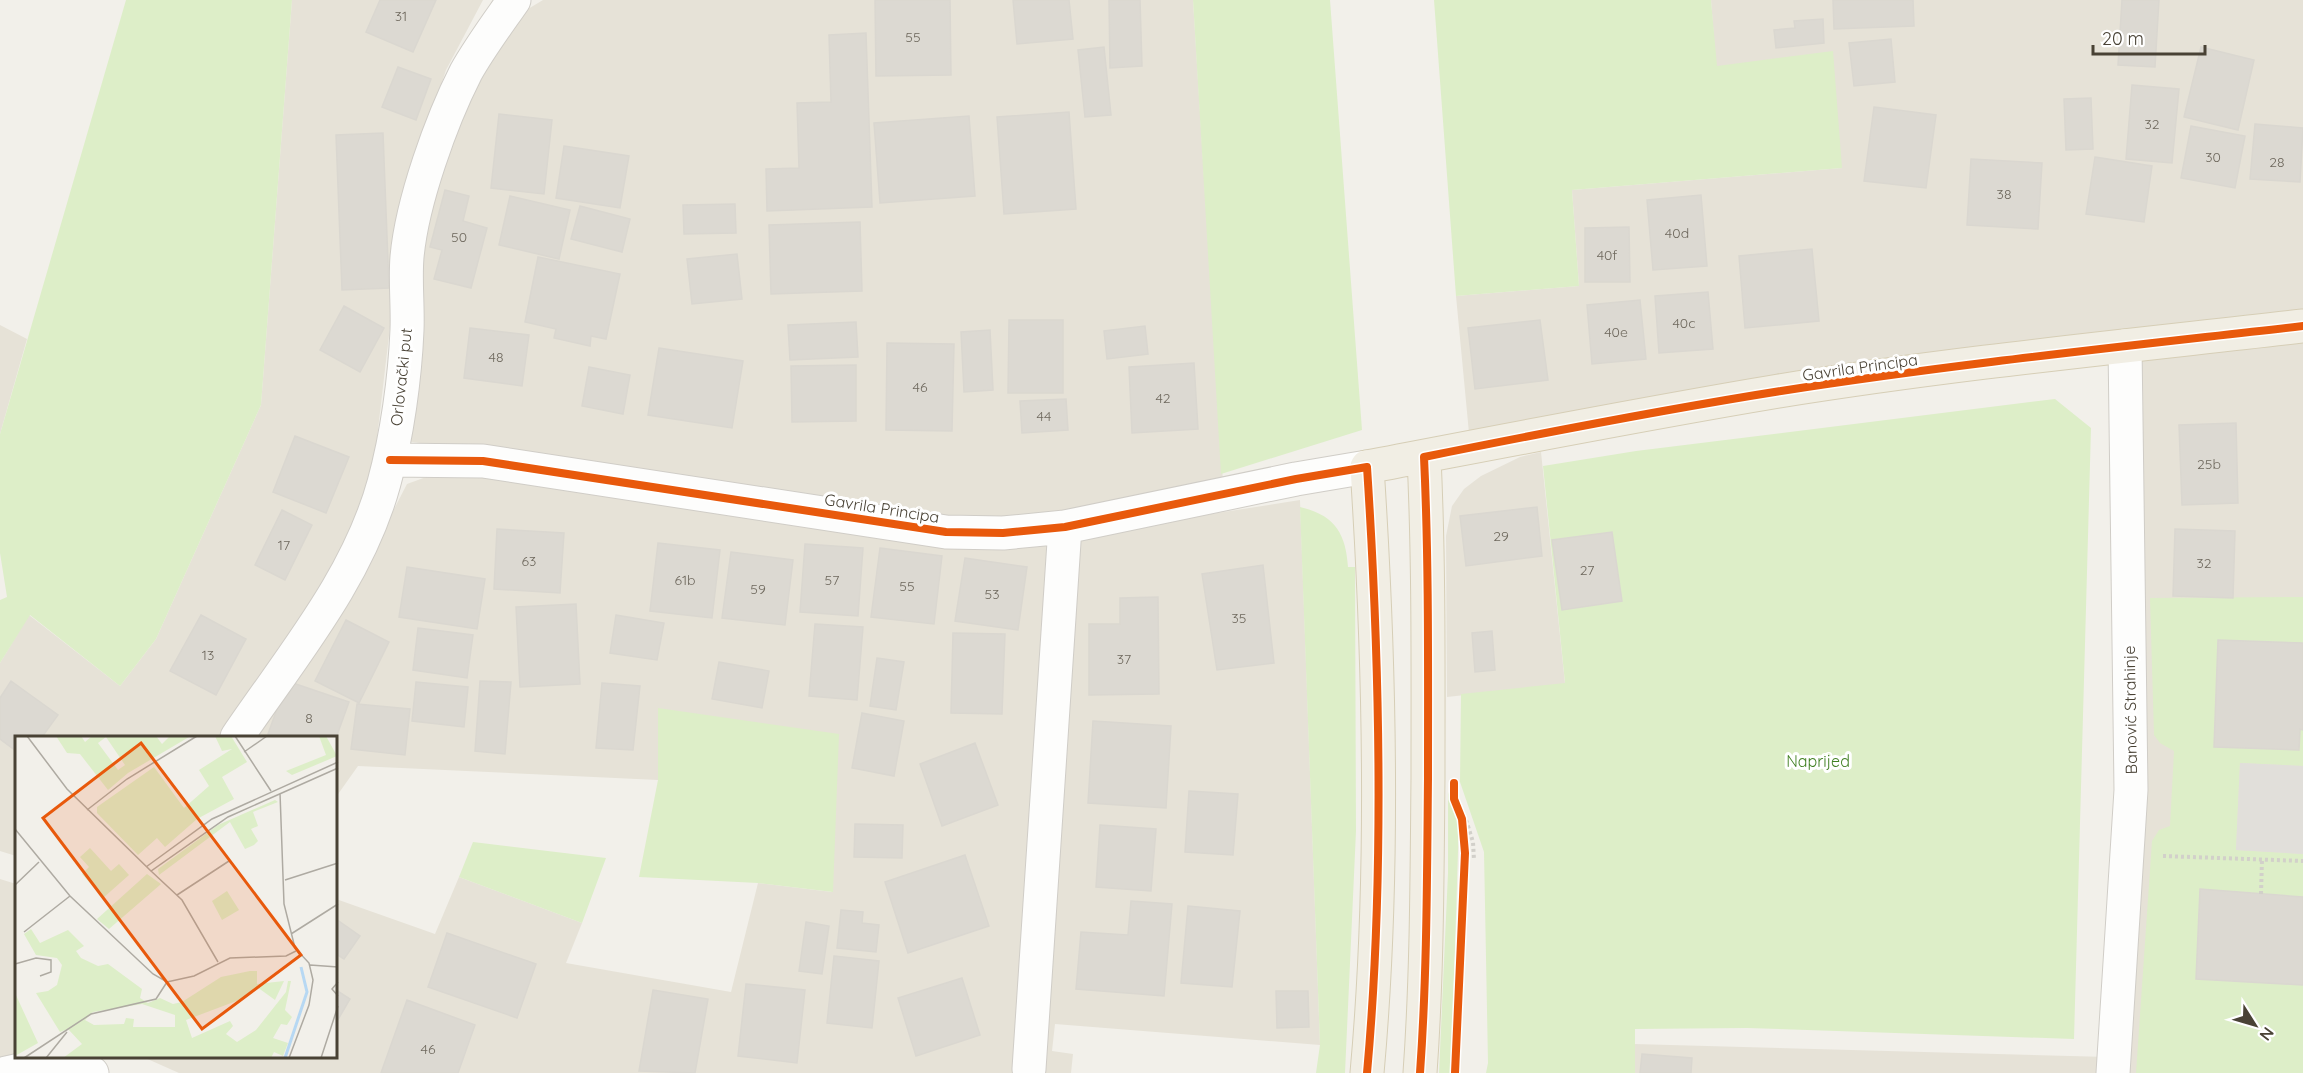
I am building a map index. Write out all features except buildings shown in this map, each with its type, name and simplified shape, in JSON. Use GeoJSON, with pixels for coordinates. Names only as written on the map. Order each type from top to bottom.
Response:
{"type":"FeatureCollection","features":[{"type":"Feature","properties":{"kind":"main road","name":"Gavrila Principa"},"geometry":{"type":"LineString","coordinates":[[1367,467],[1620,418],[1780,391],[2125,346],[2303,326]]}},
{"type":"Feature","properties":{"kind":"main road"},"geometry":{"type":"LineString","coordinates":[[1420,1073],[1425,993],[1428,716],[1428,553],[1424,457]]}},
{"type":"Feature","properties":{"kind":"main road"},"geometry":{"type":"LineString","coordinates":[[1367,467],[1373,554],[1378,817],[1372,1023],[1367,1073]]}},
{"type":"Feature","properties":{"kind":"street","name":"Orlovački put"},"geometry":{"type":"LineString","coordinates":[[238,736],[352,567],[378,503],[390,460],[407,333],[407,257],[413,220],[453,100],[483,45],[514,0]]}},
{"type":"Feature","properties":{"kind":"street","name":"Banović Strahinje"},"geometry":{"type":"LineString","coordinates":[[2112,1073],[2131,790],[2125,346]]}},
{"type":"Feature","properties":{"kind":"street","name":"Gavrila Principa"},"geometry":{"type":"LineString","coordinates":[[390,460],[483,461],[946,532],[1003,533],[1065,527],[1296,478],[1367,467]]}},
{"type":"Feature","properties":{"kind":"street"},"geometry":{"type":"LineString","coordinates":[[1029,1070],[1065,527]]}},
{"type":"Feature","properties":{"kind":"street"},"geometry":{"type":"LineString","coordinates":[[6,1073],[52,1060],[92,1073]]}},
{"type":"Feature","properties":{"kind":"path"},"geometry":{"type":"LineString","coordinates":[[1458,809],[1462,819],[1464,864]]}},
{"type":"Feature","properties":{"kind":"path"},"geometry":{"type":"LineString","coordinates":[[2158,856],[2303,861]]}},
{"type":"Feature","properties":{"kind":"path"},"geometry":{"type":"LineString","coordinates":[[2261,894],[2262,859]]}},
{"type":"Feature","properties":{"kind":"shaded area"},"geometry":{"type":"Polygon","coordinates":[[[292,0],[483,0],[446,70],[400,208],[393,301],[373,472],[347,543],[262,678],[220,736],[15,736],[15,856],[0,851],[0,663],[29,615],[120,686],[156,639],[261,405],[292,0]]]}},
{"type":"Feature","properties":{"kind":"shaded area"},"geometry":{"type":"Polygon","coordinates":[[[543,0],[1193,0],[1223,482],[1005,527],[406,441],[424,223],[454,126],[482,72],[528,9],[543,0]]]}},
{"type":"Feature","properties":{"kind":"shaded area"},"geometry":{"type":"Polygon","coordinates":[[[1711,0],[2303,0],[2303,312],[1888,357],[1469,433],[1456,296],[1579,286],[1572,190],[1842,168],[1716,66],[1711,0]]]}},
{"type":"Feature","properties":{"kind":"shaded area"},"geometry":{"type":"Polygon","coordinates":[[[0,325],[27,339],[0,434],[0,325]]]}},
{"type":"Feature","properties":{"kind":"shaded area"},"geometry":{"type":"Polygon","coordinates":[[[2303,326],[2303,1073],[1635,1073],[1634,1044],[2108,1057],[2116,948],[2125,346],[2303,326]]]}},
{"type":"Feature","properties":{"kind":"shaded area"},"geometry":{"type":"Polygon","coordinates":[[[1541,452],[1565,684],[1447,697],[1446,536],[1452,506],[1464,489],[1481,476],[1520,457],[1541,452]]]}},
{"type":"Feature","properties":{"kind":"shaded area"},"geometry":{"type":"Polygon","coordinates":[[[440,472],[1027,543],[1300,500],[1320,1045],[1055,1024],[1052,1051],[1073,1054],[1071,1073],[179,1073],[145,1058],[338,1058],[338,900],[435,934],[459,877],[582,923],[566,963],[731,992],[758,883],[832,892],[658,709],[658,780],[358,766],[338,794],[338,736],[250,736],[360,575],[407,484],[440,472]]]}},
{"type":"Feature","properties":{"kind":"shaded area"},"geometry":{"type":"Polygon","coordinates":[[[2240,763],[2303,766],[2303,854],[2236,850],[2240,763]]]}},
{"type":"Feature","properties":{"kind":"shaded area"},"geometry":{"type":"Polygon","coordinates":[[[0,879],[15,884],[15,1056],[0,1064],[0,879]]]}},
{"type":"Feature","properties":{"kind":"green space"},"geometry":{"type":"Polygon","coordinates":[[[126,0],[292,0],[261,405],[156,639],[120,686],[30,615],[0,663],[0,600],[7,597],[0,553],[0,434],[126,0]]]}},
{"type":"Feature","properties":{"kind":"green space"},"geometry":{"type":"Polygon","coordinates":[[[1193,0],[1330,0],[1362,430],[1221,474],[1193,0]]]}},
{"type":"Feature","properties":{"kind":"green space"},"geometry":{"type":"Polygon","coordinates":[[[1434,0],[1711,0],[1717,66],[1833,51],[1842,168],[1572,190],[1579,286],[1456,296],[1434,0]]]}},
{"type":"Feature","properties":{"kind":"green space","name":"Naprijed"},"geometry":{"type":"Polygon","coordinates":[[[2055,399],[2091,428],[2074,1039],[1747,1028],[1635,1029],[1635,1073],[1486,1073],[1488,1063],[1484,852],[1460,782],[1461,694],[1565,683],[1543,466],[1636,451],[2055,399]]]}},
{"type":"Feature","properties":{"kind":"green space"},"geometry":{"type":"Polygon","coordinates":[[[1300,507],[1322,515],[1330,521],[1345,545],[1348,567],[1355,567],[1356,831],[1345,1073],[1316,1073],[1320,1045],[1300,507]]]}},
{"type":"Feature","properties":{"kind":"green space"},"geometry":{"type":"Polygon","coordinates":[[[2303,597],[2303,766],[2240,763],[2236,850],[2303,854],[2303,1073],[2136,1073],[2152,841],[2159,830],[2170,826],[2174,751],[2160,743],[2154,735],[2150,598],[2303,597]]]}},
{"type":"Feature","properties":{"kind":"green space"},"geometry":{"type":"Polygon","coordinates":[[[658,708],[839,734],[833,892],[758,883],[639,877],[658,780],[658,708]]]}},
{"type":"Feature","properties":{"kind":"green space"},"geometry":{"type":"Polygon","coordinates":[[[1448,792],[1459,820],[1451,1073],[1439,1073],[1448,873],[1448,792]]]}},
{"type":"Feature","properties":{"kind":"green space"},"geometry":{"type":"Polygon","coordinates":[[[473,842],[606,858],[582,923],[459,877],[473,842]]]}},
{"type":"Feature","properties":{"kind":"cycle path"},"geometry":{"type":"LineString","coordinates":[[1420,1073],[1425,963],[1428,778],[1424,457],[1647,414],[1846,381],[2303,326]]}},
{"type":"Feature","properties":{"kind":"cycle path"},"geometry":{"type":"LineString","coordinates":[[390,460],[483,461],[946,532],[1003,533],[1065,527],[1296,479],[1367,467],[1375,617],[1379,770],[1376,923],[1367,1073]]}},
{"type":"Feature","properties":{"kind":"cycle path"},"geometry":{"type":"LineString","coordinates":[[1454,783],[1454,799],[1462,819],[1465,853],[1455,1073]]}}]}
